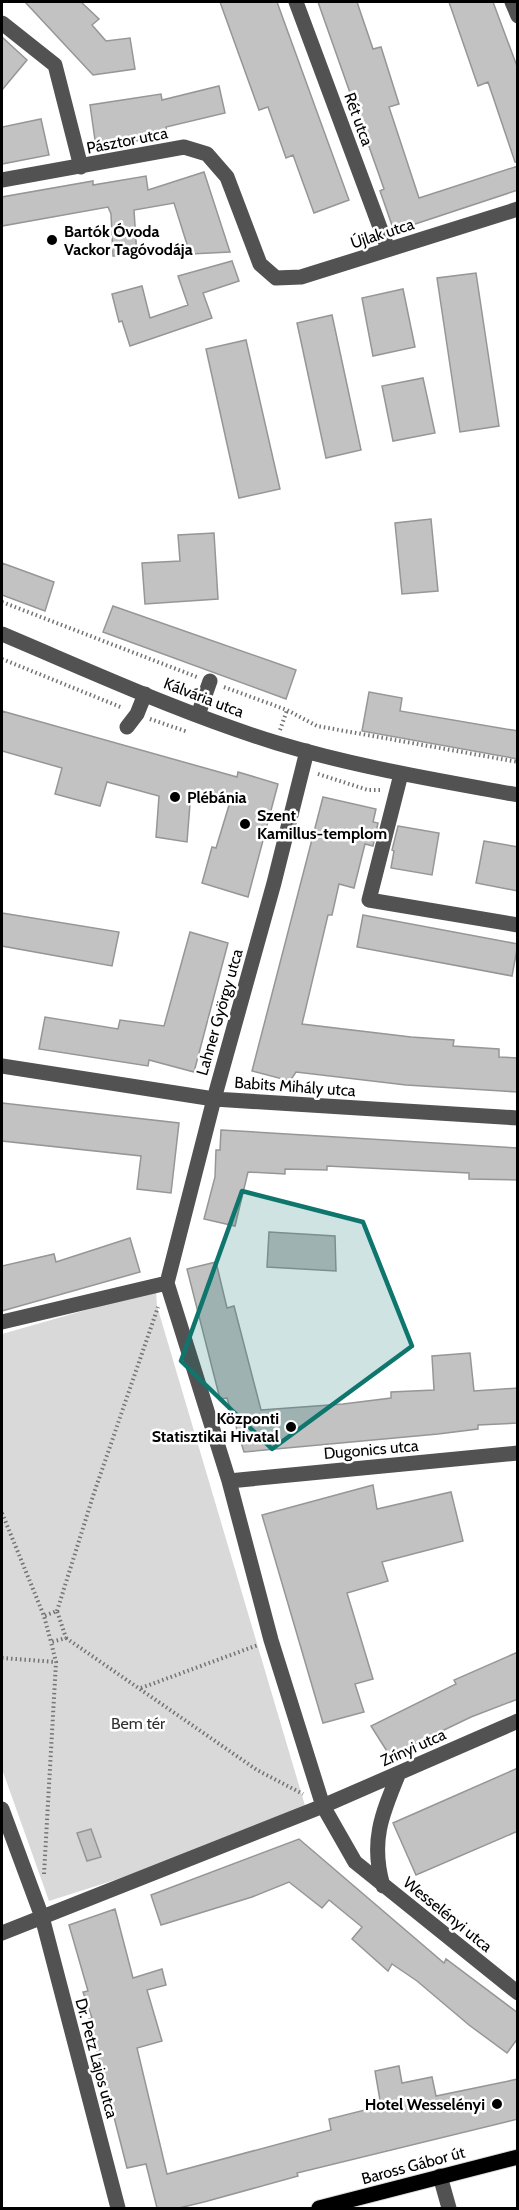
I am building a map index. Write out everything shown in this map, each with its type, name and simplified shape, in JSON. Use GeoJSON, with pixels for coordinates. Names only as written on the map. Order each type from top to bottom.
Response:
{"type":"FeatureCollection","features":[{"type":"Feature","properties":{"kind":"main road","name":"Baross Gábor út"},"geometry":{"type":"LineString","coordinates":[[318,2208],[518,2157]]}},
{"type":"Feature","properties":{"kind":"street","name":"Rét utca"},"geometry":{"type":"LineString","coordinates":[[296,2],[388,249]]}},
{"type":"Feature","properties":{"kind":"street"},"geometry":{"type":"LineString","coordinates":[[512,2],[518,16]]}},
{"type":"Feature","properties":{"kind":"street"},"geometry":{"type":"LineString","coordinates":[[2,23],[55,65],[81,167]]}},
{"type":"Feature","properties":{"kind":"street","name":"Pásztor utca"},"geometry":{"type":"LineString","coordinates":[[2,180],[184,147],[207,154],[227,177],[260,264]]}},
{"type":"Feature","properties":{"kind":"street","name":"Újlak utca"},"geometry":{"type":"LineString","coordinates":[[260,264],[276,278],[301,277],[518,209]]}},
{"type":"Feature","properties":{"kind":"street","name":"Kálvária utca"},"geometry":{"type":"LineString","coordinates":[[2,634],[198,715],[306,751],[401,774],[518,795]]}},
{"type":"Feature","properties":{"kind":"street"},"geometry":{"type":"LineString","coordinates":[[198,715],[210,681]]}},
{"type":"Feature","properties":{"kind":"street"},"geometry":{"type":"LineString","coordinates":[[127,727],[137,714],[145,694]]}},
{"type":"Feature","properties":{"kind":"street","name":"Lahner György utca"},"geometry":{"type":"LineString","coordinates":[[167,1283],[214,1099],[274,883],[306,751]]}},
{"type":"Feature","properties":{"kind":"street"},"geometry":{"type":"LineString","coordinates":[[401,774],[369,900],[518,925]]}},
{"type":"Feature","properties":{"kind":"street","name":"Babits Mihály utca"},"geometry":{"type":"LineString","coordinates":[[2,1066],[214,1099],[518,1118]]}},
{"type":"Feature","properties":{"kind":"street"},"geometry":{"type":"LineString","coordinates":[[2,1322],[167,1283],[229,1481],[271,1640],[323,1806],[2,1933]]}},
{"type":"Feature","properties":{"kind":"street","name":"Dugonics utca"},"geometry":{"type":"LineString","coordinates":[[229,1481],[518,1454]]}},
{"type":"Feature","properties":{"kind":"street","name":"Zrínyi utca"},"geometry":{"type":"LineString","coordinates":[[323,1806],[518,1721]]}},
{"type":"Feature","properties":{"kind":"street","name":"Wesselényi utca"},"geometry":{"type":"LineString","coordinates":[[383,1886],[376,1863],[378,1829],[399,1773]]}},
{"type":"Feature","properties":{"kind":"street","name":"Wesselényi utca"},"geometry":{"type":"LineString","coordinates":[[323,1806],[355,1862],[518,1994]]}},
{"type":"Feature","properties":{"kind":"street"},"geometry":{"type":"LineString","coordinates":[[2,1809],[42,1917]]}},
{"type":"Feature","properties":{"kind":"street","name":"Dr. Petz Lajos utca"},"geometry":{"type":"LineString","coordinates":[[42,1917],[118,2208]]}},
{"type":"Feature","properties":{"kind":"street"},"geometry":{"type":"LineString","coordinates":[[440,2176],[449,2208]]}},
{"type":"Feature","properties":{"kind":"path"},"geometry":{"type":"LineString","coordinates":[[2,602],[287,710],[317,726],[518,762]]}},
{"type":"Feature","properties":{"kind":"path"},"geometry":{"type":"LineString","coordinates":[[167,1283],[94,1493],[57,1611],[66,1638],[257,1770],[323,1806]]}},
{"type":"Feature","properties":{"kind":"path"},"geometry":{"type":"LineString","coordinates":[[2,1513],[44,1616],[56,1662],[44,1884]]}},
{"type":"Feature","properties":{"kind":"path"},"geometry":{"type":"LineString","coordinates":[[44,1616],[57,1611]]}},
{"type":"Feature","properties":{"kind":"path"},"geometry":{"type":"LineString","coordinates":[[51,1642],[66,1638]]}},
{"type":"Feature","properties":{"kind":"path"},"geometry":{"type":"LineString","coordinates":[[140,1688],[271,1640]]}},
{"type":"Feature","properties":{"kind":"path"},"geometry":{"type":"LineString","coordinates":[[2,1658],[56,1662]]}},
{"type":"Feature","properties":{"kind":"highlighted area"},"geometry":{"type":"Polygon","coordinates":[[[242,1191],[363,1222],[412,1346],[272,1449],[181,1361],[242,1191]]]}},
{"type":"Feature","properties":{"kind":"green space","name":"Bem tér"},"geometry":{"type":"Polygon","coordinates":[[[156,1290],[157,1306],[306,1809],[118,1879],[49,1901],[2,1769],[2,1334],[156,1290]]]}},
{"type":"Feature","properties":{"kind":"building"},"geometry":{"type":"Polygon","coordinates":[[[25,2],[81,2],[99,19],[92,25],[106,41],[130,38],[135,69],[93,75],[25,2]]]}},
{"type":"Feature","properties":{"kind":"building"},"geometry":{"type":"Polygon","coordinates":[[[220,2],[277,2],[349,200],[314,213],[293,155],[286,158],[268,107],[259,110],[220,2]]]}},
{"type":"Feature","properties":{"kind":"building"},"geometry":{"type":"Polygon","coordinates":[[[318,2],[357,2],[373,49],[381,47],[399,104],[389,107],[419,198],[518,166],[518,190],[394,231],[380,191],[384,189],[318,2]]]}},
{"type":"Feature","properties":{"kind":"building"},"geometry":{"type":"Polygon","coordinates":[[[449,2],[493,2],[518,69],[518,162],[515,162],[488,82],[478,86],[449,2]]]}},
{"type":"Feature","properties":{"kind":"building"},"geometry":{"type":"Polygon","coordinates":[[[2,37],[27,60],[2,90],[2,37]]]}},
{"type":"Feature","properties":{"kind":"building"},"geometry":{"type":"Polygon","coordinates":[[[219,86],[225,113],[166,127],[167,136],[96,147],[90,105],[161,94],[162,100],[219,86]]]}},
{"type":"Feature","properties":{"kind":"building"},"geometry":{"type":"Polygon","coordinates":[[[41,119],[49,155],[2,164],[2,127],[41,119]]]}},
{"type":"Feature","properties":{"kind":"building"},"geometry":{"type":"Polygon","coordinates":[[[204,172],[230,252],[190,254],[174,203],[134,210],[137,256],[113,256],[111,214],[108,207],[2,226],[2,197],[93,181],[93,185],[146,176],[148,190],[204,172]]]}},
{"type":"Feature","properties":{"kind":"building"},"geometry":{"type":"Polygon","coordinates":[[[232,261],[239,281],[203,293],[212,318],[130,346],[122,321],[119,322],[112,294],[142,286],[150,318],[188,305],[178,276],[232,261]]]}},
{"type":"Feature","properties":{"kind":"building"},"geometry":{"type":"Polygon","coordinates":[[[476,273],[499,426],[460,432],[437,278],[476,273]]]}},
{"type":"Feature","properties":{"kind":"building"},"geometry":{"type":"Polygon","coordinates":[[[403,289],[415,347],[373,356],[362,298],[403,289]]]}},
{"type":"Feature","properties":{"kind":"building"},"geometry":{"type":"Polygon","coordinates":[[[332,315],[361,450],[326,458],[297,323],[332,315]]]}},
{"type":"Feature","properties":{"kind":"building"},"geometry":{"type":"Polygon","coordinates":[[[246,340],[280,489],[239,498],[206,349],[246,340]]]}},
{"type":"Feature","properties":{"kind":"building"},"geometry":{"type":"Polygon","coordinates":[[[423,378],[435,433],[393,441],[382,386],[423,378]]]}},
{"type":"Feature","properties":{"kind":"building"},"geometry":{"type":"Polygon","coordinates":[[[431,519],[438,591],[402,594],[395,523],[431,519]]]}},
{"type":"Feature","properties":{"kind":"building"},"geometry":{"type":"Polygon","coordinates":[[[214,533],[218,599],[145,604],[142,563],[180,561],[178,535],[214,533]]]}},
{"type":"Feature","properties":{"kind":"building"},"geometry":{"type":"Polygon","coordinates":[[[2,563],[54,582],[45,611],[2,595],[2,563]]]}},
{"type":"Feature","properties":{"kind":"building"},"geometry":{"type":"Polygon","coordinates":[[[113,606],[296,670],[286,699],[103,632],[113,606]]]}},
{"type":"Feature","properties":{"kind":"building"},"geometry":{"type":"Polygon","coordinates":[[[369,692],[402,698],[400,711],[518,731],[518,759],[362,731],[369,692]]]}},
{"type":"Feature","properties":{"kind":"building"},"geometry":{"type":"Polygon","coordinates":[[[2,711],[237,777],[238,772],[278,784],[248,897],[202,883],[212,847],[216,848],[230,802],[191,791],[187,842],[156,837],[159,796],[107,782],[100,806],[55,794],[62,768],[2,751],[2,711]]]}},
{"type":"Feature","properties":{"kind":"building"},"geometry":{"type":"Polygon","coordinates":[[[323,797],[376,809],[373,822],[378,823],[373,846],[365,844],[354,888],[339,884],[332,915],[328,915],[302,1024],[454,1040],[453,1046],[499,1049],[499,1057],[518,1058],[518,1092],[406,1085],[296,1072],[290,1081],[252,1071],[323,797]]]}},
{"type":"Feature","properties":{"kind":"building"},"geometry":{"type":"Polygon","coordinates":[[[398,826],[439,833],[432,875],[391,868],[394,851],[392,850],[398,826]]]}},
{"type":"Feature","properties":{"kind":"building"},"geometry":{"type":"Polygon","coordinates":[[[484,841],[518,847],[518,891],[476,883],[484,841]]]}},
{"type":"Feature","properties":{"kind":"building"},"geometry":{"type":"Polygon","coordinates":[[[2,913],[119,932],[112,966],[2,946],[2,913]]]}},
{"type":"Feature","properties":{"kind":"building"},"geometry":{"type":"Polygon","coordinates":[[[363,915],[518,944],[512,976],[357,947],[363,915]]]}},
{"type":"Feature","properties":{"kind":"building"},"geometry":{"type":"Polygon","coordinates":[[[190,932],[228,943],[194,1072],[149,1060],[148,1066],[39,1049],[45,1017],[118,1029],[120,1020],[164,1026],[190,932]]]}},
{"type":"Feature","properties":{"kind":"building"},"geometry":{"type":"Polygon","coordinates":[[[2,1103],[179,1123],[171,1193],[137,1189],[141,1156],[2,1141],[2,1103]]]}},
{"type":"Feature","properties":{"kind":"building"},"geometry":{"type":"Polygon","coordinates":[[[221,1130],[518,1148],[518,1180],[469,1179],[469,1173],[327,1166],[327,1170],[285,1169],[285,1174],[248,1172],[235,1226],[204,1219],[215,1177],[216,1150],[220,1150],[221,1130]]]}},
{"type":"Feature","properties":{"kind":"building"},"geometry":{"type":"Polygon","coordinates":[[[269,1232],[335,1236],[336,1271],[267,1267],[269,1232]]]}},
{"type":"Feature","properties":{"kind":"building"},"geometry":{"type":"Polygon","coordinates":[[[130,1238],[140,1272],[2,1311],[2,1266],[54,1254],[56,1262],[130,1238]]]}},
{"type":"Feature","properties":{"kind":"building"},"geometry":{"type":"Polygon","coordinates":[[[216,1262],[227,1308],[234,1306],[261,1410],[343,1404],[391,1398],[391,1392],[434,1390],[432,1356],[470,1353],[474,1391],[518,1388],[518,1423],[478,1425],[478,1429],[438,1434],[244,1452],[227,1398],[220,1399],[187,1269],[216,1262]]]}},
{"type":"Feature","properties":{"kind":"building"},"geometry":{"type":"Polygon","coordinates":[[[373,1485],[377,1509],[451,1492],[463,1541],[382,1562],[388,1581],[347,1593],[373,1679],[355,1684],[364,1712],[323,1723],[262,1515],[373,1485]]]}},
{"type":"Feature","properties":{"kind":"building"},"geometry":{"type":"Polygon","coordinates":[[[518,1652],[518,1699],[471,1717],[390,1756],[371,1726],[456,1684],[454,1680],[518,1652]]]}},
{"type":"Feature","properties":{"kind":"building"},"geometry":{"type":"Polygon","coordinates":[[[518,1768],[518,1831],[416,1875],[393,1823],[518,1768]]]}},
{"type":"Feature","properties":{"kind":"building"},"geometry":{"type":"Polygon","coordinates":[[[91,1829],[101,1857],[87,1861],[77,1833],[91,1829]]]}},
{"type":"Feature","properties":{"kind":"building"},"geometry":{"type":"Polygon","coordinates":[[[299,1839],[444,1963],[446,1959],[518,2013],[518,2038],[507,2053],[469,2025],[417,1981],[392,1964],[388,1971],[352,1939],[362,1927],[329,1900],[322,1908],[289,1882],[252,1897],[161,1925],[151,1895],[299,1839]]]}},
{"type":"Feature","properties":{"kind":"building"},"geometry":{"type":"Polygon","coordinates":[[[115,1909],[133,1978],[162,1969],[166,1985],[147,1990],[162,2041],[137,2048],[167,2174],[331,2130],[329,2119],[381,2106],[375,2071],[399,2066],[402,2083],[432,2077],[436,2096],[518,2079],[518,2119],[297,2173],[298,2176],[204,2202],[179,2208],[157,2208],[146,2164],[127,2168],[89,2019],[92,2018],[83,1992],[88,1991],[69,1925],[115,1909]]]}},
{"type":"Feature","properties":{"kind":"place","name":"Bartók Óvoda Vackor Tagóvodája"},"geometry":{"type":"Point","coordinates":[52,240]}},
{"type":"Feature","properties":{"kind":"place","name":"Plébánia"},"geometry":{"type":"Point","coordinates":[175,797]}},
{"type":"Feature","properties":{"kind":"place","name":"Szent Kamillus-templom"},"geometry":{"type":"Point","coordinates":[245,824]}},
{"type":"Feature","properties":{"kind":"place","name":"Központi Statisztikai Hivatal"},"geometry":{"type":"Point","coordinates":[291,1427]}},
{"type":"Feature","properties":{"kind":"place","name":"Hotel Wesselényi"},"geometry":{"type":"Point","coordinates":[497,2104]}}]}
